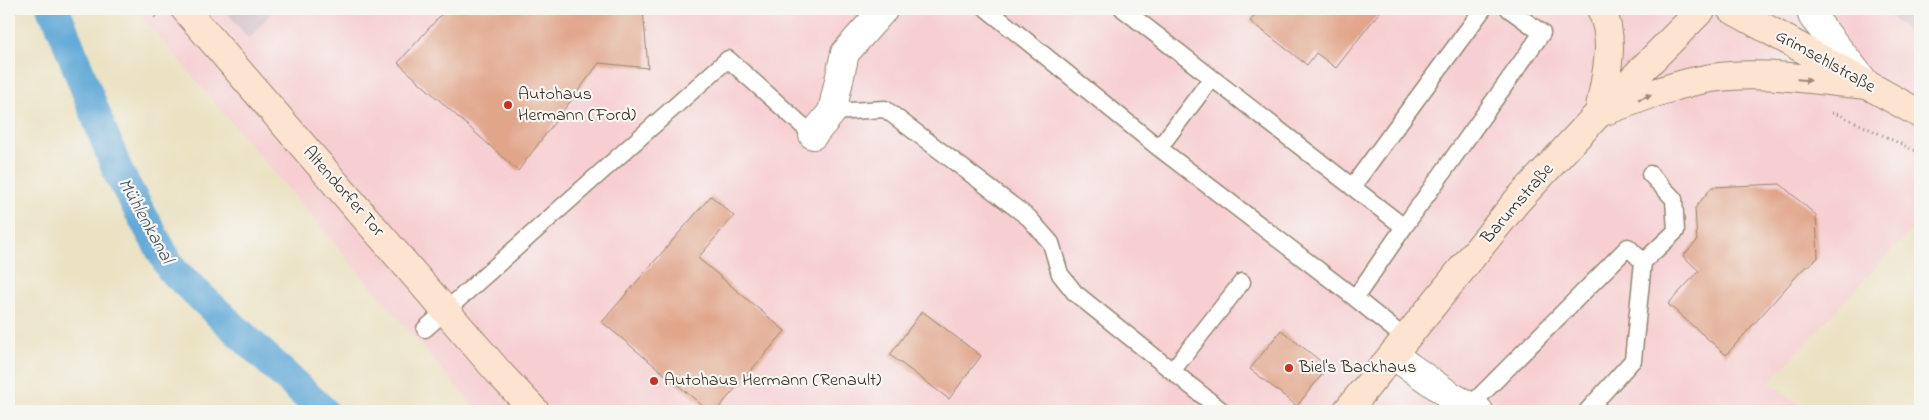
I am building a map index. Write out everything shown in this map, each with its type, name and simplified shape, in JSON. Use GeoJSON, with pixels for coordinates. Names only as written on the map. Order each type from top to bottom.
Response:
{"type":"FeatureCollection","features":[{"type":"Feature","properties":{"kind":"main road","name":"Altendorfer Tor"},"geometry":{"type":"LineString","coordinates":[[185,9],[501,376],[535,411]]}},
{"type":"Feature","properties":{"kind":"main road"},"geometry":{"type":"LineString","coordinates":[[1599,113],[1610,56],[1607,21],[1601,9]]}},
{"type":"Feature","properties":{"kind":"main road","name":"Barumstraße"},"geometry":{"type":"LineString","coordinates":[[1347,411],[1518,201],[1599,113],[1702,9]]}},
{"type":"Feature","properties":{"kind":"main road","name":"Grimsehlstraße"},"geometry":{"type":"LineString","coordinates":[[1731,9],[1920,114]]}},
{"type":"Feature","properties":{"kind":"main road"},"geometry":{"type":"LineString","coordinates":[[1599,113],[1673,87],[1711,78],[1754,75],[1867,85]]}},
{"type":"Feature","properties":{"kind":"main road","name":"Altendorfer Tor"},"geometry":{"type":"LineString","coordinates":[[501,376],[527,411]]}},
{"type":"Feature","properties":{"kind":"street"},"geometry":{"type":"LineString","coordinates":[[813,135],[832,112],[845,53],[884,9]]}},
{"type":"Feature","properties":{"kind":"street"},"geometry":{"type":"LineString","coordinates":[[1810,9],[1813,17],[1867,85]]}},
{"type":"Feature","properties":{"kind":"street"},"geometry":{"type":"LineString","coordinates":[[1399,347],[1461,406]]}},
{"type":"Feature","properties":{"kind":"lane"},"geometry":{"type":"LineString","coordinates":[[987,9],[1159,148],[1354,298],[1399,347]]}},
{"type":"Feature","properties":{"kind":"lane"},"geometry":{"type":"LineString","coordinates":[[1123,9],[1404,227]]}},
{"type":"Feature","properties":{"kind":"lane"},"geometry":{"type":"LineString","coordinates":[[1352,187],[1483,9]]}},
{"type":"Feature","properties":{"kind":"lane"},"geometry":{"type":"LineString","coordinates":[[1354,298],[1542,33],[1509,9]]}},
{"type":"Feature","properties":{"kind":"lane"},"geometry":{"type":"LineString","coordinates":[[425,329],[728,59],[813,135]]}},
{"type":"Feature","properties":{"kind":"lane"},"geometry":{"type":"LineString","coordinates":[[1159,148],[1211,78]]}},
{"type":"Feature","properties":{"kind":"lane"},"geometry":{"type":"LineString","coordinates":[[832,112],[885,109],[1029,218],[1051,243],[1060,274],[1075,293],[1222,411]]}},
{"type":"Feature","properties":{"kind":"lane"},"geometry":{"type":"LineString","coordinates":[[1587,411],[1633,360],[1642,262],[1676,231],[1674,199],[1650,174]]}},
{"type":"Feature","properties":{"kind":"lane"},"geometry":{"type":"LineString","coordinates":[[1461,406],[1628,248],[1642,262]]}},
{"type":"Feature","properties":{"kind":"lane"},"geometry":{"type":"LineString","coordinates":[[1172,371],[1242,282]]}},
{"type":"Feature","properties":{"kind":"path"},"geometry":{"type":"LineString","coordinates":[[1823,110],[1840,115],[1920,153]]}},
{"type":"Feature","properties":{"kind":"shaded area"},"geometry":{"type":"Polygon","coordinates":[[[135,9],[224,9],[249,39],[275,9],[1882,9],[1920,42],[1920,220],[1769,383],[1810,411],[477,411],[135,9]]]}},
{"type":"Feature","properties":{"kind":"shaded area"},"geometry":{"type":"Polygon","coordinates":[[[224,9],[275,9],[249,39],[224,9]]]}},
{"type":"Feature","properties":{"kind":"shaded area"},"geometry":{"type":"Polygon","coordinates":[[[1882,9],[1920,9],[1920,42],[1882,9]]]}},
{"type":"Feature","properties":{"kind":"building"},"geometry":{"type":"Polygon","coordinates":[[[446,9],[643,9],[648,68],[599,63],[518,171],[398,63],[446,9]]]}},
{"type":"Feature","properties":{"kind":"building"},"geometry":{"type":"Polygon","coordinates":[[[1260,9],[1382,9],[1336,68],[1316,53],[1307,65],[1250,21],[1260,9]]]}},
{"type":"Feature","properties":{"kind":"building"},"geometry":{"type":"Polygon","coordinates":[[[1780,184],[1816,215],[1818,258],[1802,270],[1726,355],[1668,304],[1699,271],[1683,256],[1697,241],[1695,208],[1712,187],[1780,184]]]}},
{"type":"Feature","properties":{"kind":"building"},"geometry":{"type":"Polygon","coordinates":[[[711,196],[734,216],[698,258],[785,331],[716,411],[709,411],[602,322],[711,196]]]}},
{"type":"Feature","properties":{"kind":"building"},"geometry":{"type":"Polygon","coordinates":[[[922,311],[981,356],[949,399],[890,355],[922,311]]]}},
{"type":"Feature","properties":{"kind":"building","name":"Biel's Backhaus"},"geometry":{"type":"Polygon","coordinates":[[[1281,330],[1328,367],[1297,406],[1250,369],[1281,330]]]}},
{"type":"Feature","properties":{"kind":"waterway","name":"Mühlenkanal"},"geometry":{"type":"LineString","coordinates":[[52,9],[59,20],[118,172],[172,270],[323,411]]}},
{"type":"Feature","properties":{"kind":"place","name":"Autohaus Hermann (Ford)"},"geometry":{"type":"Point","coordinates":[508,105]}},
{"type":"Feature","properties":{"kind":"place","name":"Biel's Backhaus"},"geometry":{"type":"Point","coordinates":[1289,368]}},
{"type":"Feature","properties":{"kind":"place","name":"Autohaus Hermann (Renault)"},"geometry":{"type":"Point","coordinates":[654,381]}}]}
